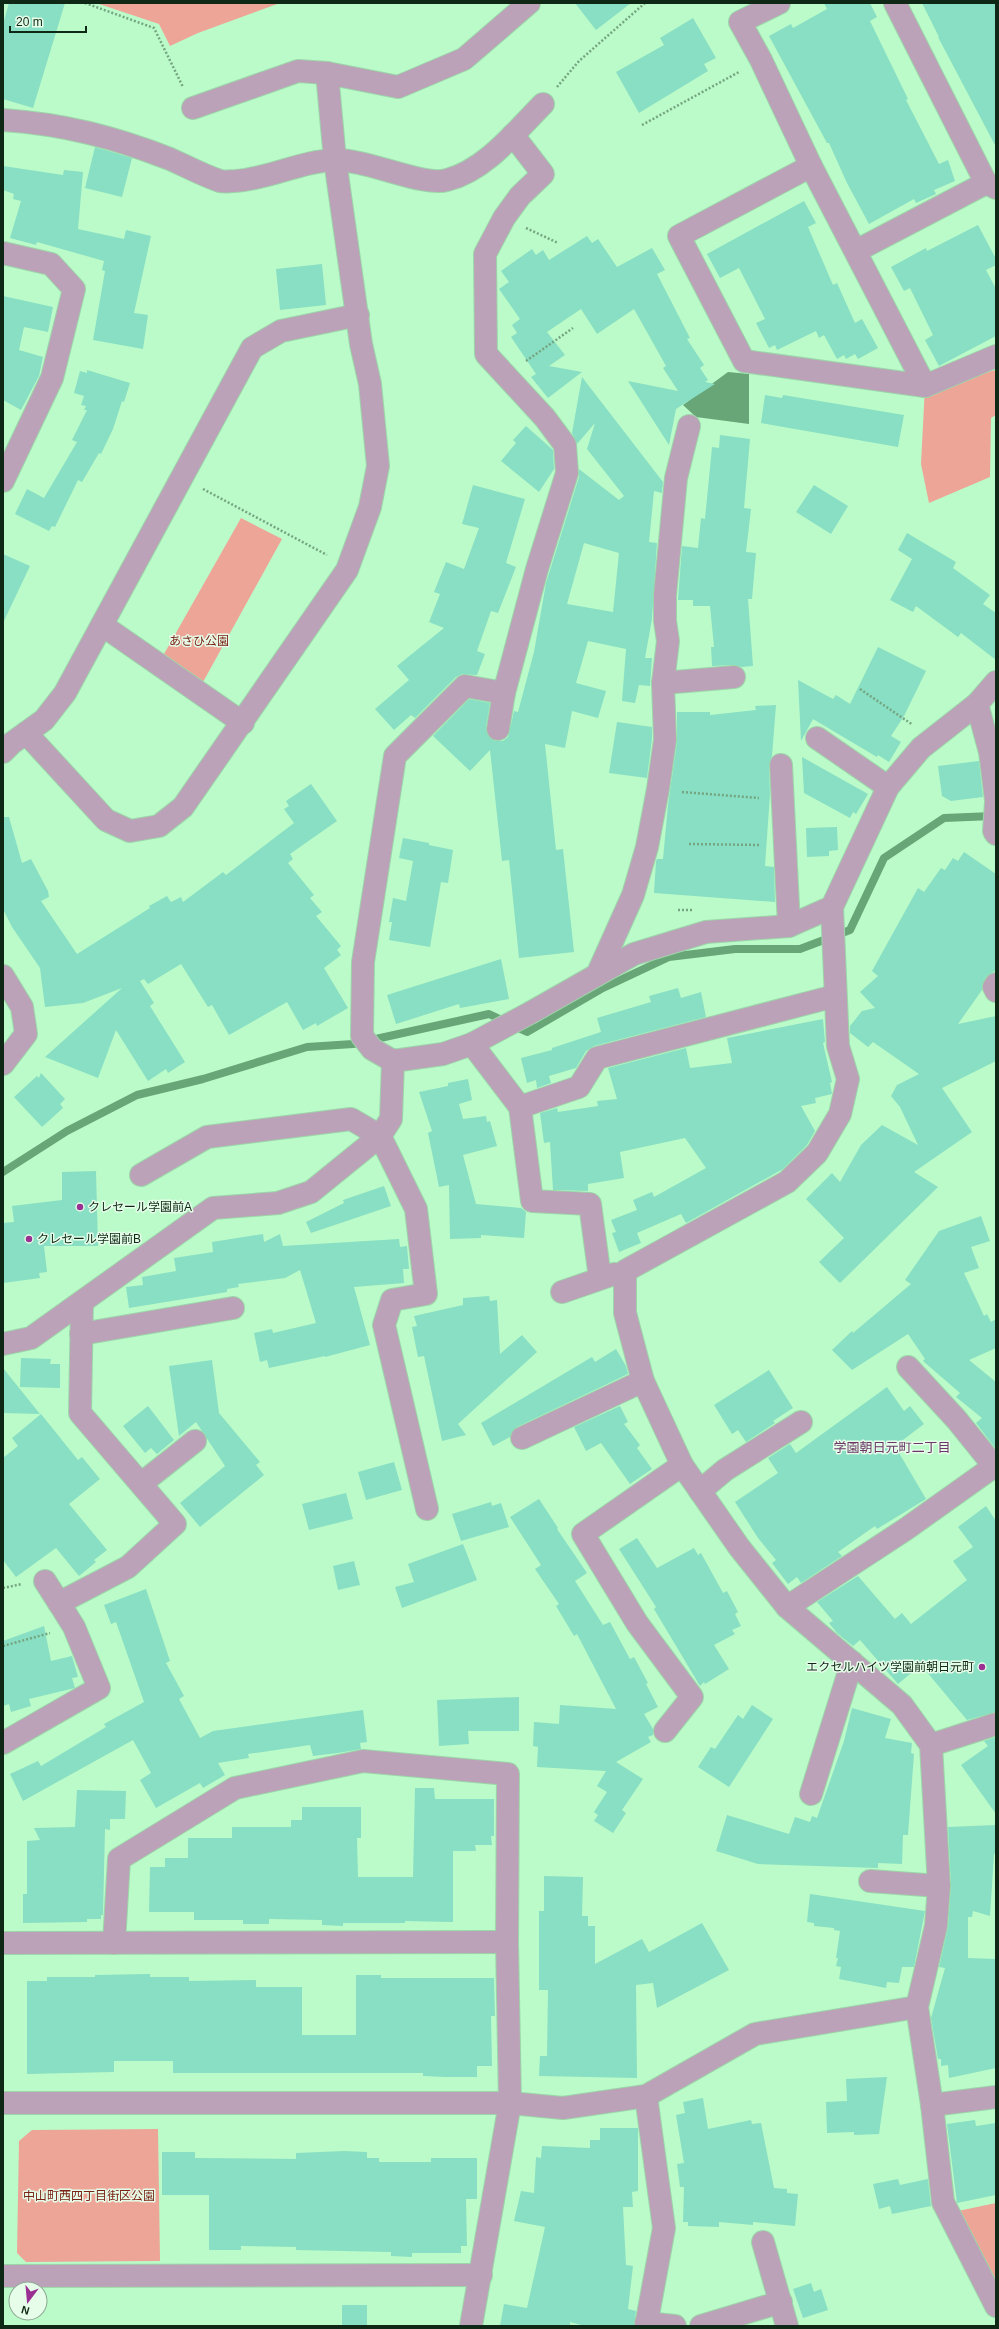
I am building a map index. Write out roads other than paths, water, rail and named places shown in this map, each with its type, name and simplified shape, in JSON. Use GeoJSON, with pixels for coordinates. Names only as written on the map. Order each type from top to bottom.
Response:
{"type":"FeatureCollection","features":[{"type":"Feature","properties":{"kind":"street"},"geometry":{"type":"LineString","coordinates":[[193,108],[298,71],[327,73],[398,87],[464,59],[529,3]]}},
{"type":"Feature","properties":{"kind":"street"},"geometry":{"type":"LineString","coordinates":[[778,3],[740,22],[761,60],[811,166],[925,386]]}},
{"type":"Feature","properties":{"kind":"street"},"geometry":{"type":"LineString","coordinates":[[856,251],[991,186],[895,3]]}},
{"type":"Feature","properties":{"kind":"street"},"geometry":{"type":"LineString","coordinates":[[26,733],[106,820],[130,832],[158,826],[183,807],[243,723],[349,567],[370,507],[378,466],[370,384],[361,344],[358,315],[334,160],[327,73]]}},
{"type":"Feature","properties":{"kind":"street"},"geometry":{"type":"LineString","coordinates":[[3,120],[43,122],[97,133],[170,159],[221,182],[253,180],[296,167],[334,160],[364,163],[424,179],[446,181],[476,167],[513,135],[543,104]]}},
{"type":"Feature","properties":{"kind":"street"},"geometry":{"type":"LineString","coordinates":[[498,729],[504,693],[537,569],[567,473],[565,445],[545,418],[486,354],[485,254],[504,218],[520,196],[543,174],[513,135]]}},
{"type":"Feature","properties":{"kind":"street"},"geometry":{"type":"LineString","coordinates":[[811,166],[679,236],[744,361],[925,386],[996,356]]}},
{"type":"Feature","properties":{"kind":"street"},"geometry":{"type":"LineString","coordinates":[[3,253],[51,264],[74,289],[52,378],[3,481]]}},
{"type":"Feature","properties":{"kind":"street"},"geometry":{"type":"LineString","coordinates":[[3,752],[12,742],[44,720],[65,693],[252,348],[280,331],[358,315]]}},
{"type":"Feature","properties":{"kind":"street"},"geometry":{"type":"LineString","coordinates":[[598,973],[633,895],[647,847],[658,790],[665,740],[663,683],[668,641],[665,621],[665,595],[676,486],[688,426]]}},
{"type":"Feature","properties":{"kind":"street"},"geometry":{"type":"LineString","coordinates":[[102,624],[243,723]]}},
{"type":"Feature","properties":{"kind":"street"},"geometry":{"type":"LineString","coordinates":[[663,683],[734,677]]}},
{"type":"Feature","properties":{"kind":"street"},"geometry":{"type":"LineString","coordinates":[[562,1292],[600,1278],[625,1271],[787,1182],[817,1153],[840,1114],[848,1078],[838,1046],[832,907],[888,787],[921,748],[977,704],[996,682]]}},
{"type":"Feature","properties":{"kind":"street"},"geometry":{"type":"LineString","coordinates":[[504,693],[465,686],[395,756],[363,962],[362,1036],[372,1048],[393,1061],[443,1054],[472,1044],[634,954],[706,932],[789,926],[832,907]]}},
{"type":"Feature","properties":{"kind":"street"},"geometry":{"type":"LineString","coordinates":[[977,704],[990,752],[996,801],[995,833]]}},
{"type":"Feature","properties":{"kind":"street"},"geometry":{"type":"LineString","coordinates":[[817,738],[888,787]]}},
{"type":"Feature","properties":{"kind":"street"},"geometry":{"type":"LineString","coordinates":[[781,765],[789,926]]}},
{"type":"Feature","properties":{"kind":"street"},"geometry":{"type":"LineString","coordinates":[[3,976],[22,1007],[26,1034],[3,1064]]}},
{"type":"Feature","properties":{"kind":"street"},"geometry":{"type":"LineString","coordinates":[[996,984],[994,987],[996,991]]}},
{"type":"Feature","properties":{"kind":"street"},"geometry":{"type":"LineString","coordinates":[[520,1107],[579,1087],[597,1058],[835,996]]}},
{"type":"Feature","properties":{"kind":"street"},"geometry":{"type":"LineString","coordinates":[[472,1044],[520,1107],[532,1201],[590,1204],[600,1278]]}},
{"type":"Feature","properties":{"kind":"street"},"geometry":{"type":"LineString","coordinates":[[3,1344],[31,1338],[213,1208],[278,1203],[311,1192],[380,1136],[391,1120],[393,1061]]}},
{"type":"Feature","properties":{"kind":"street"},"geometry":{"type":"LineString","coordinates":[[141,1175],[207,1137],[351,1119],[380,1136],[416,1209],[426,1294],[392,1300],[384,1324],[427,1509]]}},
{"type":"Feature","properties":{"kind":"street"},"geometry":{"type":"LineString","coordinates":[[625,1271],[625,1313],[643,1381],[682,1465],[739,1547],[787,1607],[902,1705],[930,1745],[939,1886],[936,1926],[917,2007],[932,2105],[943,2202],[996,2306]]}},
{"type":"Feature","properties":{"kind":"street"},"geometry":{"type":"LineString","coordinates":[[59,1603],[128,1567],[175,1524],[142,1483],[80,1413],[82,1302]]}},
{"type":"Feature","properties":{"kind":"street"},"geometry":{"type":"LineString","coordinates":[[81,1334],[233,1308]]}},
{"type":"Feature","properties":{"kind":"street"},"geometry":{"type":"LineString","coordinates":[[787,1607],[906,1529],[995,1466],[956,1419],[908,1367]]}},
{"type":"Feature","properties":{"kind":"street"},"geometry":{"type":"LineString","coordinates":[[522,1438],[643,1381]]}},
{"type":"Feature","properties":{"kind":"street"},"geometry":{"type":"LineString","coordinates":[[700,1491],[725,1470],[801,1422]]}},
{"type":"Feature","properties":{"kind":"street"},"geometry":{"type":"LineString","coordinates":[[142,1483],[195,1441]]}},
{"type":"Feature","properties":{"kind":"street"},"geometry":{"type":"LineString","coordinates":[[664,1731],[692,1697],[637,1623],[583,1534],[682,1465]]}},
{"type":"Feature","properties":{"kind":"street"},"geometry":{"type":"LineString","coordinates":[[3,1743],[99,1688],[74,1627],[45,1580]]}},
{"type":"Feature","properties":{"kind":"street"},"geometry":{"type":"LineString","coordinates":[[811,1794],[852,1662]]}},
{"type":"Feature","properties":{"kind":"street"},"geometry":{"type":"LineString","coordinates":[[930,1745],[996,1724]]}},
{"type":"Feature","properties":{"kind":"street"},"geometry":{"type":"LineString","coordinates":[[114,1943],[119,1859],[235,1788],[364,1761],[508,1774],[507,1942],[510,2103],[471,2326]]}},
{"type":"Feature","properties":{"kind":"street"},"geometry":{"type":"LineString","coordinates":[[870,1881],[939,1886]]}},
{"type":"Feature","properties":{"kind":"street"},"geometry":{"type":"LineString","coordinates":[[3,1943],[507,1942]]}},
{"type":"Feature","properties":{"kind":"street"},"geometry":{"type":"LineString","coordinates":[[3,2103],[510,2103],[563,2108],[646,2096],[755,2034],[917,2007]]}},
{"type":"Feature","properties":{"kind":"street"},"geometry":{"type":"LineString","coordinates":[[646,2096],[664,2228],[646,2324],[675,2326]]}},
{"type":"Feature","properties":{"kind":"street"},"geometry":{"type":"LineString","coordinates":[[932,2105],[996,2097]]}},
{"type":"Feature","properties":{"kind":"street"},"geometry":{"type":"LineString","coordinates":[[763,2242],[787,2326]]}},
{"type":"Feature","properties":{"kind":"street"},"geometry":{"type":"LineString","coordinates":[[3,2276],[481,2275]]}},
{"type":"Feature","properties":{"kind":"street"},"geometry":{"type":"LineString","coordinates":[[701,2326],[780,2302]]}},
{"type":"Feature","properties":{"kind":"waterway"},"geometry":{"type":"LineString","coordinates":[[3,1172],[67,1131],[137,1095],[203,1079],[307,1047],[353,1044],[489,1014],[527,1032],[601,989],[669,957],[735,949],[800,949],[850,930],[884,858],[944,818],[993,816]]}},
{"type":"Feature","properties":{"kind":"place","name":"クレセール学園前A"},"geometry":{"type":"Point","coordinates":[80,1207]}},
{"type":"Feature","properties":{"kind":"place","name":"クレセール学園前B"},"geometry":{"type":"Point","coordinates":[29,1239]}},
{"type":"Feature","properties":{"kind":"place","name":"エクセルハイツ学園前朝日元町"},"geometry":{"type":"Point","coordinates":[982,1667]}},
{"type":"Feature","properties":{"kind":"district","name":"学園朝日元町二丁目"},"geometry":{"type":"Point","coordinates":[892,1447]}},
{"type":"Feature","properties":{"kind":"park label","name":"あさひ公園"},"geometry":{"type":"Point","coordinates":[199,641]}},
{"type":"Feature","properties":{"kind":"park label","name":"中山町西四丁目街区公園"},"geometry":{"type":"Point","coordinates":[89,2196]}}]}
